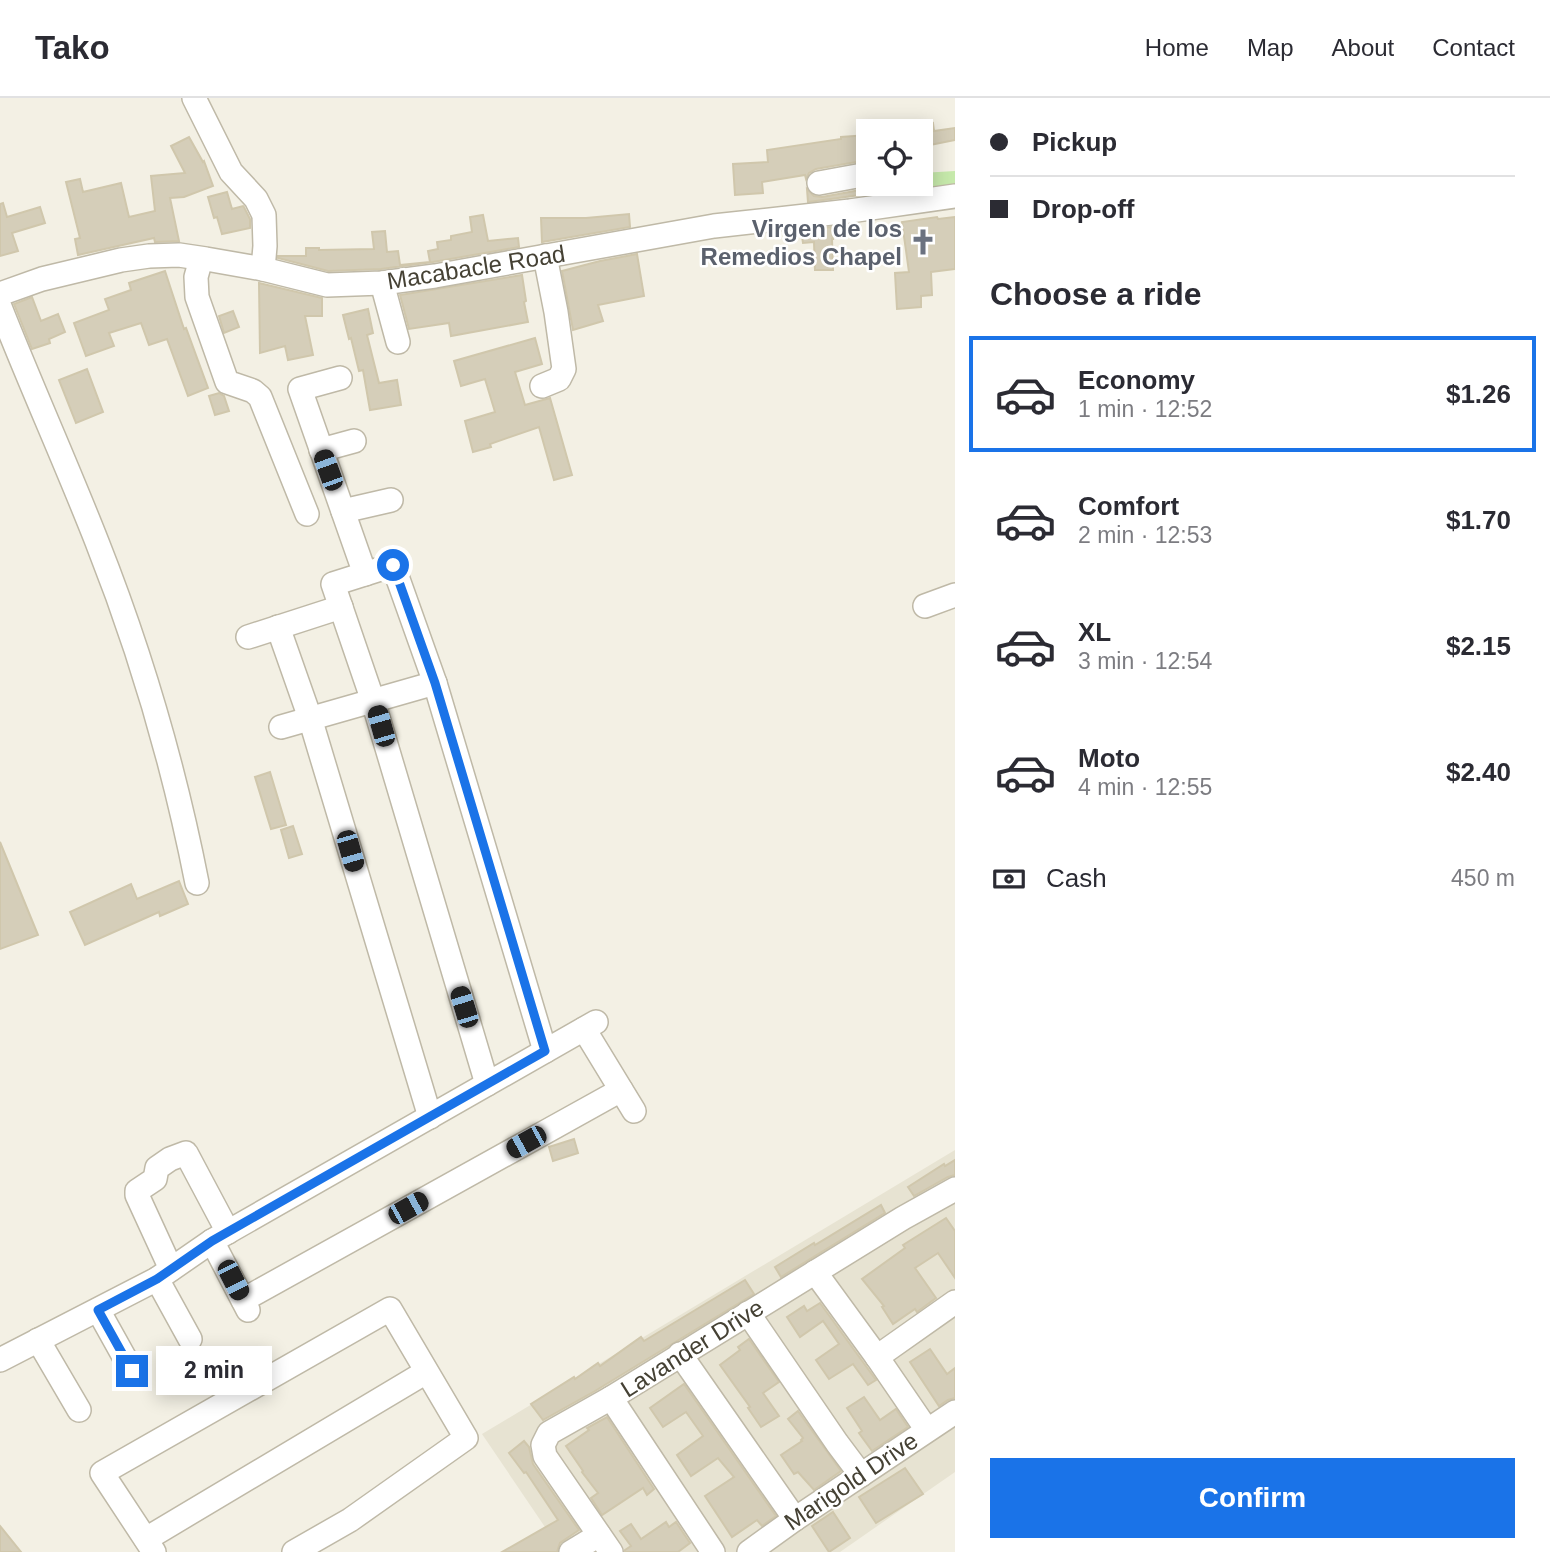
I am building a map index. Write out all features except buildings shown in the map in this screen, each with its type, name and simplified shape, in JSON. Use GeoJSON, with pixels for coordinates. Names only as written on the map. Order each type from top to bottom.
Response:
{"type":"FeatureCollection","features":[{"type":"Feature","properties":{"kind":"street"},"geometry":{"type":"LineString","coordinates":[[194,98],[231,172],[256,199],[264,215],[263,270]]}},
{"type":"Feature","properties":{"kind":"street"},"geometry":{"type":"LineString","coordinates":[[820,183],[856,176]]}},
{"type":"Feature","properties":{"kind":"street","name":"Macabacle Road"},"geometry":{"type":"LineString","coordinates":[[933,195],[955,196]]}},
{"type":"Feature","properties":{"kind":"street","name":"Macabacle Road"},"geometry":{"type":"LineString","coordinates":[[0,294],[42,279],[121,260],[179,255],[327,285],[382,283],[714,226],[850,211],[900,196]]}},
{"type":"Feature","properties":{"kind":"street"},"geometry":{"type":"LineString","coordinates":[[542,387],[559,379],[564,369],[545,256]]}},
{"type":"Feature","properties":{"kind":"street"},"geometry":{"type":"LineString","coordinates":[[201,259],[197,277],[197,298],[227,382],[253,391],[260,397],[307,514]]}},
{"type":"Feature","properties":{"kind":"street"},"geometry":{"type":"LineString","coordinates":[[382,283],[398,342]]}},
{"type":"Feature","properties":{"kind":"street"},"geometry":{"type":"LineString","coordinates":[[0,307],[97,542],[145,675],[171,766],[197,883]]}},
{"type":"Feature","properties":{"kind":"street"},"geometry":{"type":"LineString","coordinates":[[340,378],[300,389],[365,574]]}},
{"type":"Feature","properties":{"kind":"street"},"geometry":{"type":"LineString","coordinates":[[321,450],[354,441]]}},
{"type":"Feature","properties":{"kind":"street"},"geometry":{"type":"LineString","coordinates":[[343,511],[390,500]]}},
{"type":"Feature","properties":{"kind":"street"},"geometry":{"type":"LineString","coordinates":[[487,1084],[373,701],[333,584],[393,565],[435,683],[545,1051]]}},
{"type":"Feature","properties":{"kind":"street"},"geometry":{"type":"LineString","coordinates":[[925,606],[954,599]]}},
{"type":"Feature","properties":{"kind":"street"},"geometry":{"type":"LineString","coordinates":[[248,637],[341,607]]}},
{"type":"Feature","properties":{"kind":"street"},"geometry":{"type":"LineString","coordinates":[[278,627],[310,718],[430,1117]]}},
{"type":"Feature","properties":{"kind":"street"},"geometry":{"type":"LineString","coordinates":[[281,727],[435,683]]}},
{"type":"Feature","properties":{"kind":"street"},"geometry":{"type":"LineString","coordinates":[[0,1360],[164,1274],[220,1236],[590,1026],[634,1111]]}},
{"type":"Feature","properties":{"kind":"street"},"geometry":{"type":"LineString","coordinates":[[190,1339],[164,1274],[137,1191],[155,1179],[157,1168],[170,1159],[186,1153],[245,1305],[621,1090]]}},
{"type":"Feature","properties":{"kind":"street","name":"Lavander Drive"},"geometry":{"type":"LineString","coordinates":[[605,1544],[545,1456],[543,1445],[549,1433],[955,1189]]}},
{"type":"Feature","properties":{"kind":"street"},"geometry":{"type":"LineString","coordinates":[[815,1272],[927,1430]]}},
{"type":"Feature","properties":{"kind":"street"},"geometry":{"type":"LineString","coordinates":[[877,1357],[955,1302]]}},
{"type":"Feature","properties":{"kind":"street"},"geometry":{"type":"LineString","coordinates":[[294,1552],[350,1520],[466,1438],[390,1309],[102,1473],[150,1546],[426,1371]]}},
{"type":"Feature","properties":{"kind":"street"},"geometry":{"type":"LineString","coordinates":[[98,1310],[132,1371]]}},
{"type":"Feature","properties":{"kind":"street"},"geometry":{"type":"LineString","coordinates":[[748,1313],[861,1475]]}},
{"type":"Feature","properties":{"kind":"street"},"geometry":{"type":"LineString","coordinates":[[38,1340],[79,1410]]}},
{"type":"Feature","properties":{"kind":"street"},"geometry":{"type":"LineString","coordinates":[[680,1354],[794,1520]]}},
{"type":"Feature","properties":{"kind":"street"},"geometry":{"type":"LineString","coordinates":[[611,1398],[713,1552]]}},
{"type":"Feature","properties":{"kind":"street","name":"Marigold Drive"},"geometry":{"type":"LineString","coordinates":[[749,1552],[955,1412]]}},
{"type":"Feature","properties":{"kind":"street"},"geometry":{"type":"LineString","coordinates":[[571,1552],[605,1544]]}},
{"type":"Feature","properties":{"kind":"shaded area"},"geometry":{"type":"Polygon","coordinates":[[[955,1150],[955,1472],[840,1552],[509,1552],[547,1530],[482,1434],[955,1150]]]}},
{"type":"Feature","properties":{"kind":"green space"},"geometry":{"type":"Polygon","coordinates":[[[955,171],[955,193],[933,195],[933,172],[955,171]]]}},
{"type":"Feature","properties":{"kind":"place","name":"Virgen de los Remedios Chapel"},"geometry":{"type":"Point","coordinates":[923,242]}},
{"type":"Feature","properties":{"kind":"route"},"geometry":{"type":"LineString","coordinates":[[132,1371],[98,1310],[157,1279],[212,1241],[545,1051],[435,683],[393,565]]}}]}
